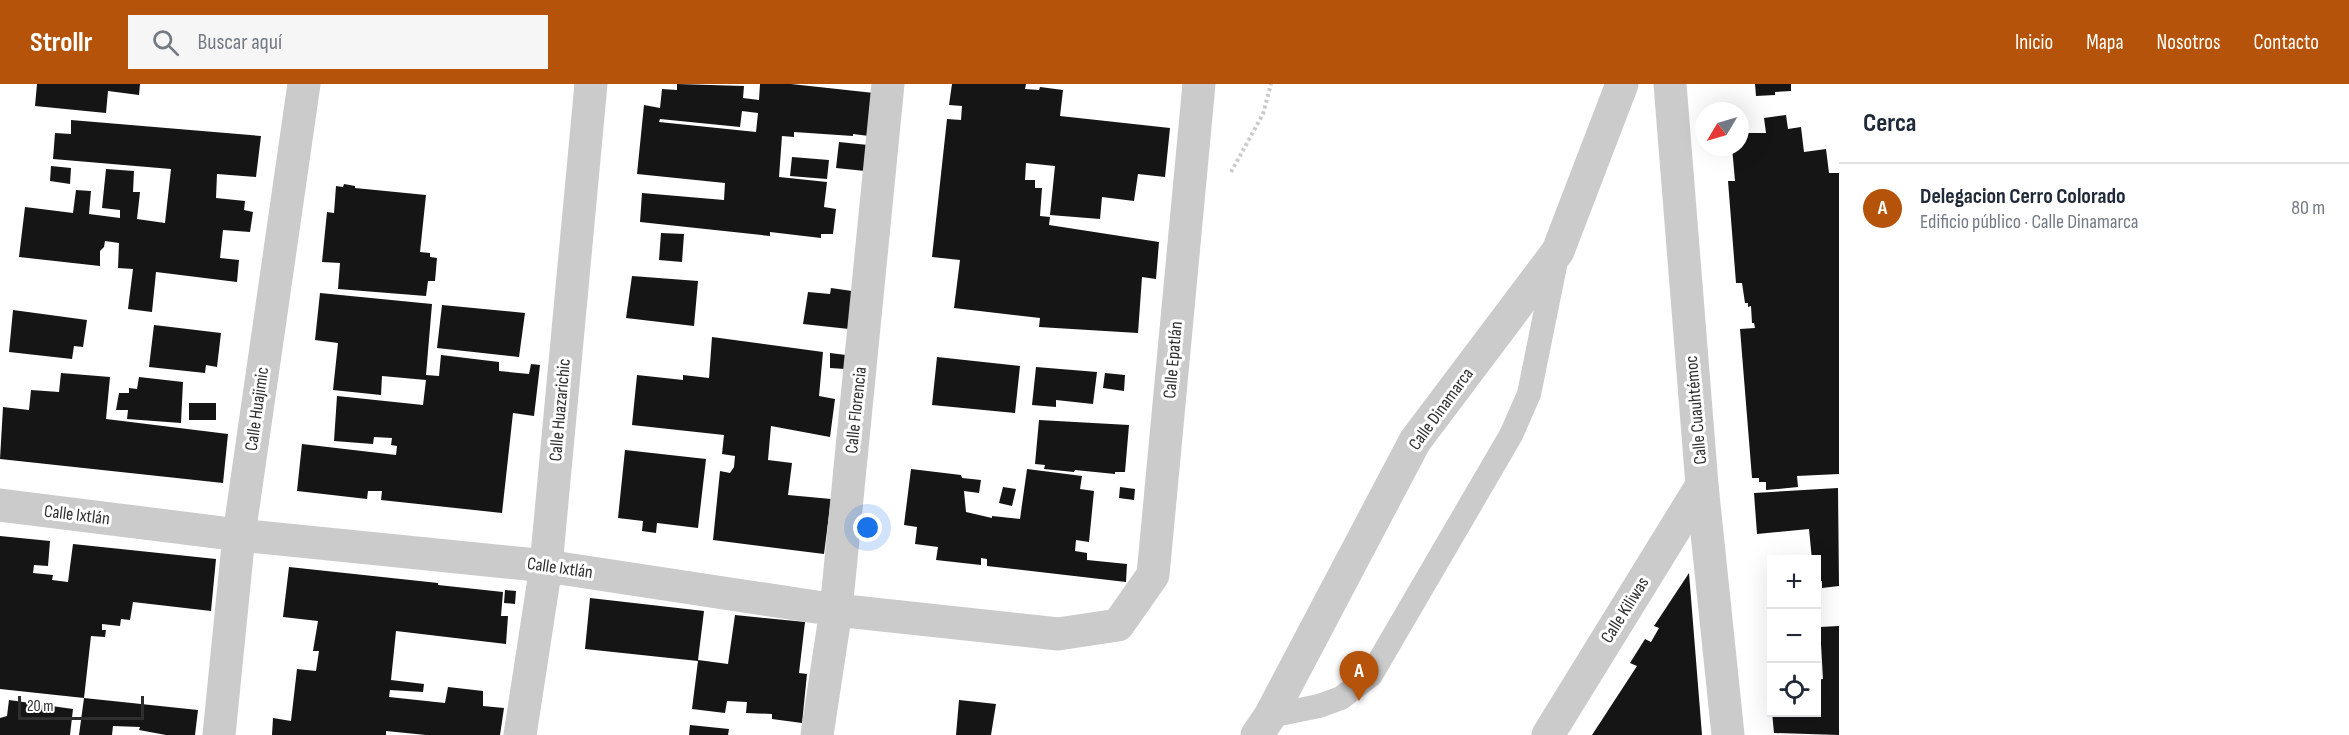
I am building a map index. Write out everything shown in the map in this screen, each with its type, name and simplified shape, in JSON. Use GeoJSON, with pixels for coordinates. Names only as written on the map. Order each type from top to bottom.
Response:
{"type":"FeatureCollection","features":[{"type":"Feature","properties":{"kind":"street","name":"Calle Huajimic"},"geometry":{"type":"LineString","coordinates":[[219,735],[239,535],[304,84]]}},
{"type":"Feature","properties":{"kind":"street","name":"Calle Huazarichic"},"geometry":{"type":"LineString","coordinates":[[520,735],[546,566],[591,84]]}},
{"type":"Feature","properties":{"kind":"street","name":"Calle Florencia"},"geometry":{"type":"LineString","coordinates":[[817,735],[836,610],[888,84]]}},
{"type":"Feature","properties":{"kind":"street","name":"Calle Epatlán"},"geometry":{"type":"LineString","coordinates":[[1118,625],[1153,575],[1199,84]]}},
{"type":"Feature","properties":{"kind":"street","name":"Calle Dinamarca"},"geometry":{"type":"LineString","coordinates":[[1263,726],[1415,441],[1558,251],[1622,84]]}},
{"type":"Feature","properties":{"kind":"street","name":"Calle Cuauhtémoc"},"geometry":{"type":"LineString","coordinates":[[1670,84],[1701,485],[1728,735]]}},
{"type":"Feature","properties":{"kind":"street","name":"Calle Kiliwas"},"geometry":{"type":"LineString","coordinates":[[1548,735],[1701,485]]}},
{"type":"Feature","properties":{"kind":"street","name":"Calle Ixtlán"},"geometry":{"type":"LineString","coordinates":[[0,505],[239,535],[546,566],[836,610],[1058,634],[1118,625]]}},
{"type":"Feature","properties":{"kind":"lane"},"geometry":{"type":"LineString","coordinates":[[1263,726],[1341,698],[1371,675],[1511,435],[1529,394],[1558,251]]}},
{"type":"Feature","properties":{"kind":"building"},"geometry":{"type":"Polygon","coordinates":[[[37,84],[140,84],[139,95],[108,91],[106,113],[35,106],[37,84]]]}},
{"type":"Feature","properties":{"kind":"building"},"geometry":{"type":"Polygon","coordinates":[[[677,84],[744,86],[743,98],[759,100],[760,84],[791,84],[874,93],[869,136],[794,132],[794,137],[782,136],[779,177],[827,182],[824,207],[836,209],[833,234],[821,234],[821,238],[770,232],[770,236],[640,222],[642,193],[724,200],[725,183],[637,174],[644,105],[660,108],[662,89],[677,90],[677,84]],[[742,111],[740,127],[660,119],[659,122],[756,132],[758,113],[742,111]]]}},
{"type":"Feature","properties":{"kind":"building"},"geometry":{"type":"Polygon","coordinates":[[[952,84],[1026,84],[1025,89],[1039,90],[1040,87],[1063,90],[1060,116],[1170,128],[1165,177],[1138,174],[1134,201],[1102,197],[1100,219],[1050,215],[1055,166],[1026,163],[1025,180],[1035,180],[1035,188],[1042,188],[1040,216],[1050,217],[1049,225],[1159,242],[1156,279],[1142,277],[1138,333],[1039,327],[1040,318],[954,308],[960,260],[932,257],[947,119],[961,120],[962,106],[949,105],[952,84]]]}},
{"type":"Feature","properties":{"kind":"building"},"geometry":{"type":"Polygon","coordinates":[[[1755,84],[1791,84],[1791,91],[1756,96],[1755,84]]]}},
{"type":"Feature","properties":{"kind":"building"},"geometry":{"type":"Polygon","coordinates":[[[1786,115],[1788,129],[1801,127],[1804,152],[1826,149],[1829,173],[1839,173],[1839,474],[1797,476],[1798,487],[1766,490],[1766,482],[1759,482],[1759,478],[1752,478],[1740,329],[1755,328],[1752,323],[1751,306],[1748,307],[1748,303],[1745,303],[1742,283],[1736,283],[1728,181],[1735,181],[1733,156],[1749,156],[1749,133],[1766,133],[1764,118],[1786,115]]]}},
{"type":"Feature","properties":{"kind":"building"},"geometry":{"type":"Polygon","coordinates":[[[71,120],[261,136],[256,177],[217,174],[216,198],[245,201],[244,210],[253,212],[250,232],[223,230],[220,258],[239,260],[237,282],[156,272],[152,312],[128,309],[133,269],[118,268],[119,243],[105,241],[100,251],[100,266],[19,257],[25,207],[73,213],[76,190],[91,191],[89,214],[120,218],[120,210],[102,208],[106,169],[134,171],[133,192],[140,192],[137,219],[165,223],[171,169],[53,159],[55,133],[71,134],[71,120]]]}},
{"type":"Feature","properties":{"kind":"building"},"geometry":{"type":"Polygon","coordinates":[[[839,142],[868,145],[865,171],[836,168],[839,142]]]}},
{"type":"Feature","properties":{"kind":"building"},"geometry":{"type":"Polygon","coordinates":[[[792,157],[829,160],[827,179],[790,176],[792,157]]]}},
{"type":"Feature","properties":{"kind":"building"},"geometry":{"type":"Polygon","coordinates":[[[51,166],[71,168],[70,184],[50,181],[51,166]]]}},
{"type":"Feature","properties":{"kind":"building"},"geometry":{"type":"Polygon","coordinates":[[[344,184],[355,186],[355,188],[426,195],[420,252],[430,253],[430,257],[437,258],[435,281],[428,281],[426,296],[338,289],[340,263],[322,262],[327,212],[334,213],[336,186],[343,187],[344,184]]]}},
{"type":"Feature","properties":{"kind":"building"},"geometry":{"type":"Polygon","coordinates":[[[661,233],[684,234],[682,262],[659,260],[661,233]]]}},
{"type":"Feature","properties":{"kind":"building"},"geometry":{"type":"Polygon","coordinates":[[[632,276],[698,281],[694,326],[626,318],[632,276]]]}},
{"type":"Feature","properties":{"kind":"building"},"geometry":{"type":"Polygon","coordinates":[[[831,288],[852,291],[849,329],[803,324],[808,292],[830,294],[831,288]]]}},
{"type":"Feature","properties":{"kind":"building"},"geometry":{"type":"Polygon","coordinates":[[[320,293],[432,304],[426,375],[439,376],[441,355],[499,362],[499,371],[529,374],[531,364],[540,365],[534,416],[513,413],[502,513],[381,500],[382,491],[368,491],[367,499],[297,491],[302,444],[396,455],[397,446],[391,445],[392,438],[374,437],[373,444],[334,441],[337,396],[423,405],[426,380],[382,376],[381,395],[333,390],[338,343],[315,340],[320,293]]]}},
{"type":"Feature","properties":{"kind":"building"},"geometry":{"type":"Polygon","coordinates":[[[442,305],[525,313],[519,357],[437,348],[442,305]]]}},
{"type":"Feature","properties":{"kind":"building"},"geometry":{"type":"Polygon","coordinates":[[[13,310],[87,320],[83,347],[74,346],[72,359],[9,352],[13,310]]]}},
{"type":"Feature","properties":{"kind":"building"},"geometry":{"type":"Polygon","coordinates":[[[154,325],[221,333],[217,367],[206,365],[205,373],[149,367],[154,325]]]}},
{"type":"Feature","properties":{"kind":"building"},"geometry":{"type":"Polygon","coordinates":[[[712,337],[823,352],[819,396],[835,399],[830,437],[771,426],[768,460],[792,463],[788,495],[831,499],[824,554],[713,540],[720,471],[730,473],[734,467],[735,456],[722,454],[724,435],[632,425],[637,375],[683,380],[683,375],[709,378],[712,337]]]}},
{"type":"Feature","properties":{"kind":"building"},"geometry":{"type":"Polygon","coordinates":[[[830,353],[846,355],[845,369],[830,368],[830,353]]]}},
{"type":"Feature","properties":{"kind":"building"},"geometry":{"type":"Polygon","coordinates":[[[937,357],[1020,366],[1015,413],[932,405],[937,357]]]}},
{"type":"Feature","properties":{"kind":"building"},"geometry":{"type":"Polygon","coordinates":[[[1036,367],[1097,372],[1093,404],[1056,400],[1056,407],[1032,405],[1036,367]]]}},
{"type":"Feature","properties":{"kind":"building"},"geometry":{"type":"Polygon","coordinates":[[[61,373],[110,377],[106,419],[228,434],[223,483],[0,459],[3,407],[29,410],[31,390],[59,392],[61,373]]]}},
{"type":"Feature","properties":{"kind":"building"},"geometry":{"type":"Polygon","coordinates":[[[1105,373],[1125,375],[1124,391],[1103,388],[1105,373]]]}},
{"type":"Feature","properties":{"kind":"building"},"geometry":{"type":"Polygon","coordinates":[[[139,377],[183,382],[181,423],[127,419],[128,410],[116,410],[119,393],[129,393],[129,388],[137,389],[139,377]]]}},
{"type":"Feature","properties":{"kind":"building"},"geometry":{"type":"Polygon","coordinates":[[[189,403],[216,403],[216,420],[189,420],[189,403]]]}},
{"type":"Feature","properties":{"kind":"building"},"geometry":{"type":"Polygon","coordinates":[[[1039,420],[1129,425],[1125,472],[1115,472],[1115,474],[1075,470],[1074,472],[1044,469],[1045,465],[1035,464],[1039,420]]]}},
{"type":"Feature","properties":{"kind":"building"},"geometry":{"type":"Polygon","coordinates":[[[625,450],[706,459],[698,528],[657,523],[656,533],[642,531],[643,521],[618,518],[625,450]]]}},
{"type":"Feature","properties":{"kind":"building"},"geometry":{"type":"Polygon","coordinates":[[[911,469],[961,475],[962,478],[981,480],[979,493],[964,491],[966,512],[992,518],[992,516],[1020,519],[1027,469],[1082,476],[1080,489],[1094,491],[1089,542],[1076,540],[1075,551],[1087,553],[1087,560],[1127,564],[1126,582],[987,566],[987,559],[981,558],[981,565],[936,560],[938,547],[915,544],[917,527],[904,525],[911,469]]]}},
{"type":"Feature","properties":{"kind":"building"},"geometry":{"type":"Polygon","coordinates":[[[1003,487],[1016,489],[1012,506],[999,503],[1003,487]]]}},
{"type":"Feature","properties":{"kind":"building"},"geometry":{"type":"Polygon","coordinates":[[[1120,487],[1135,489],[1134,500],[1119,498],[1120,487]]]}},
{"type":"Feature","properties":{"kind":"building"},"geometry":{"type":"Polygon","coordinates":[[[1838,488],[1839,586],[1822,588],[1821,555],[1812,555],[1809,529],[1757,534],[1754,493],[1838,488]]]}},
{"type":"Feature","properties":{"kind":"building"},"geometry":{"type":"Polygon","coordinates":[[[0,536],[50,541],[48,566],[34,565],[33,573],[53,575],[52,580],[68,582],[73,544],[216,559],[211,611],[133,602],[130,620],[121,619],[120,626],[102,624],[102,630],[106,630],[105,637],[91,636],[84,698],[0,689],[0,536]]]}},
{"type":"Feature","properties":{"kind":"building"},"geometry":{"type":"Polygon","coordinates":[[[289,567],[503,592],[501,616],[508,616],[506,644],[396,631],[391,680],[424,684],[423,692],[390,690],[389,697],[445,703],[448,687],[483,691],[483,706],[504,708],[500,735],[426,735],[386,731],[386,735],[272,735],[273,718],[291,721],[297,669],[316,671],[319,651],[313,651],[318,621],[283,617],[289,567]]]}},
{"type":"Feature","properties":{"kind":"building"},"geometry":{"type":"Polygon","coordinates":[[[1689,573],[1702,735],[1592,735],[1637,666],[1630,663],[1645,639],[1651,642],[1659,628],[1654,626],[1689,573]]]}},
{"type":"Feature","properties":{"kind":"building"},"geometry":{"type":"Polygon","coordinates":[[[505,590],[516,591],[515,604],[504,603],[505,590]]]}},
{"type":"Feature","properties":{"kind":"building"},"geometry":{"type":"Polygon","coordinates":[[[590,598],[704,611],[698,660],[728,664],[735,615],[805,622],[799,673],[807,674],[802,723],[772,719],[772,714],[746,713],[747,702],[727,701],[725,713],[692,709],[698,661],[585,649],[590,598]]]}},
{"type":"Feature","properties":{"kind":"building"},"geometry":{"type":"Polygon","coordinates":[[[1839,626],[1839,735],[1774,733],[1772,717],[1821,717],[1821,679],[1823,679],[1821,627],[1839,626]]]}},
{"type":"Feature","properties":{"kind":"building"},"geometry":{"type":"Polygon","coordinates":[[[84,698],[198,710],[195,735],[166,735],[139,730],[140,727],[113,726],[112,735],[79,735],[84,698]]]}},
{"type":"Feature","properties":{"kind":"building"},"geometry":{"type":"Polygon","coordinates":[[[9,700],[73,709],[70,735],[0,735],[0,718],[7,716],[9,700]]]}},
{"type":"Feature","properties":{"kind":"building"},"geometry":{"type":"Polygon","coordinates":[[[959,700],[996,704],[991,735],[956,735],[959,700]]]}},
{"type":"Feature","properties":{"kind":"building"},"geometry":{"type":"Polygon","coordinates":[[[690,725],[729,729],[728,735],[689,735],[690,725]]]}},
{"type":"Feature","properties":{"kind":"place","name":"Delegacion Cerro Colorado"},"geometry":{"type":"Point","coordinates":[1359,701]}}]}
